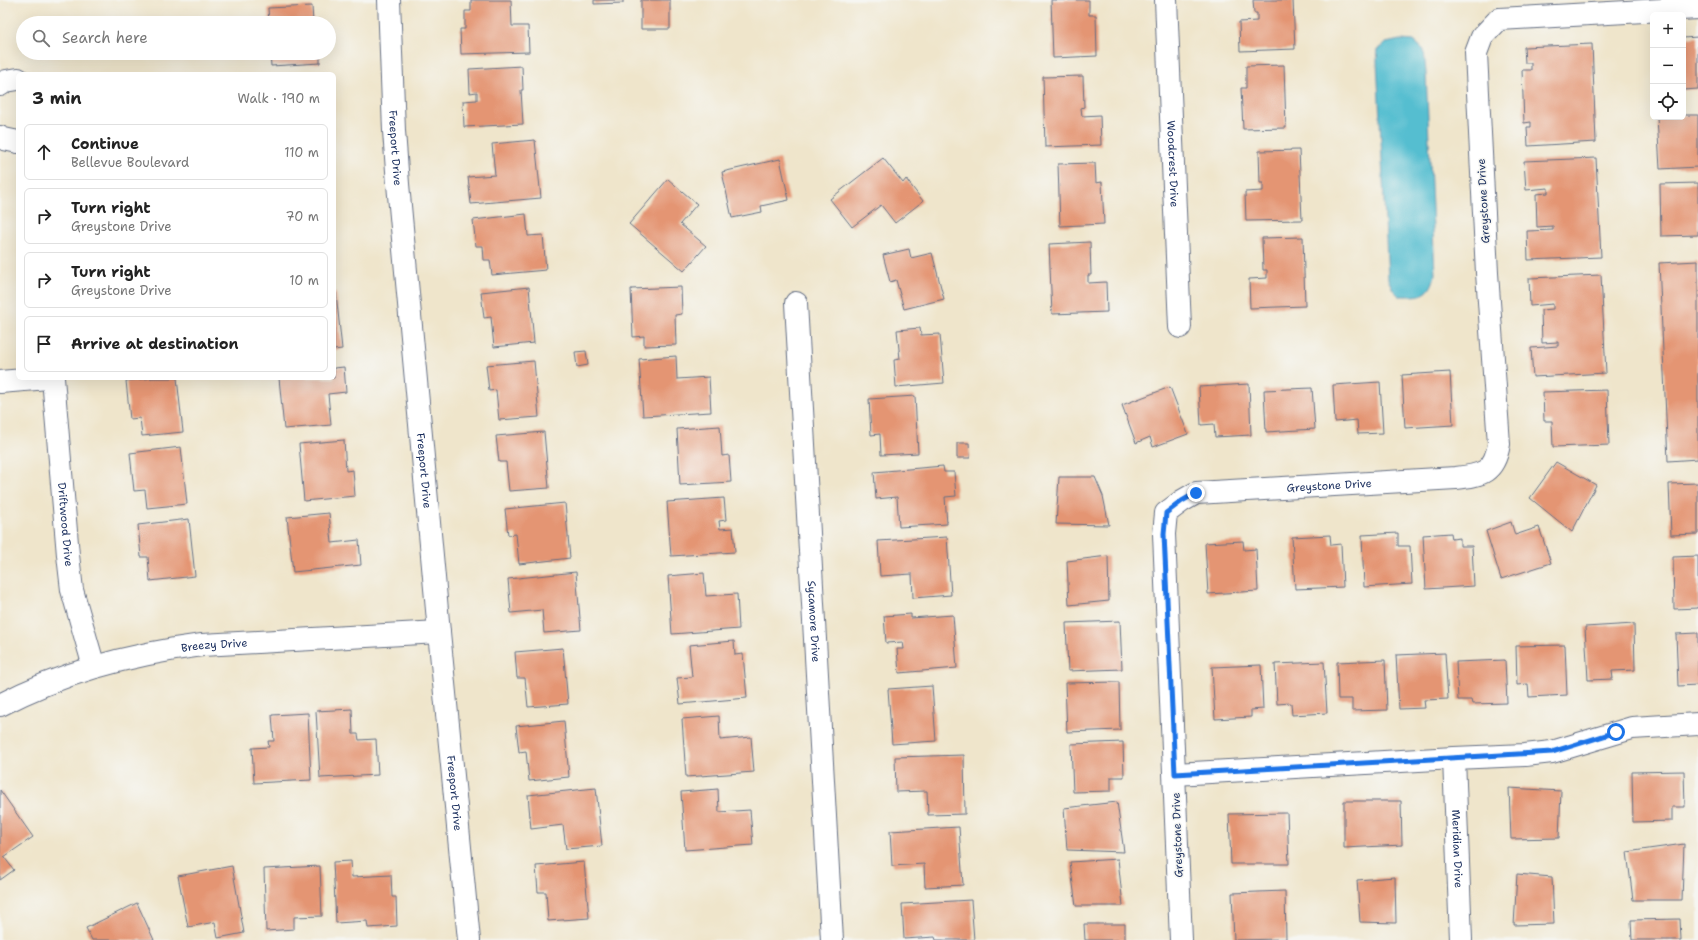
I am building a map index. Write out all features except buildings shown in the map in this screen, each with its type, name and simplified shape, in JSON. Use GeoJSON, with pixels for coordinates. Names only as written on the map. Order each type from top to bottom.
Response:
{"type":"FeatureCollection","features":[{"type":"Feature","properties":{"kind":"street","name":"Freeport Drive"},"geometry":{"type":"LineString","coordinates":[[389,0],[394,131],[398,184],[469,940]]}},
{"type":"Feature","properties":{"kind":"street","name":"Woodcrest Drive"},"geometry":{"type":"LineString","coordinates":[[1166,0],[1180,327]]}},
{"type":"Feature","properties":{"kind":"street","name":"Greystone Drive"},"geometry":{"type":"LineString","coordinates":[[1181,940],[1164,534],[1166,513],[1196,493],[1476,476],[1489,468],[1497,458],[1499,444],[1487,273],[1476,53],[1482,37],[1499,19],[1698,8]]}},
{"type":"Feature","properties":{"kind":"street"},"geometry":{"type":"LineString","coordinates":[[0,85],[6,81],[16,79]]}},
{"type":"Feature","properties":{"kind":"street","name":"Sycamore Drive"},"geometry":{"type":"LineString","coordinates":[[796,303],[832,940]]}},
{"type":"Feature","properties":{"kind":"street"},"geometry":{"type":"LineString","coordinates":[[0,382],[24,380]]}},
{"type":"Feature","properties":{"kind":"street","name":"Driftwood Drive"},"geometry":{"type":"LineString","coordinates":[[53,380],[72,590],[94,667]]}},
{"type":"Feature","properties":{"kind":"street","name":"Breezy Drive"},"geometry":{"type":"LineString","coordinates":[[0,705],[44,684],[94,667],[151,653],[202,645],[439,632]]}},
{"type":"Feature","properties":{"kind":"street"},"geometry":{"type":"LineString","coordinates":[[1175,774],[1552,752],[1632,728],[1644,726],[1698,724]]}},
{"type":"Feature","properties":{"kind":"street","name":"Meridian Drive"},"geometry":{"type":"LineString","coordinates":[[1454,758],[1461,940]]}},
{"type":"Feature","properties":{"kind":"water"},"geometry":{"type":"Polygon","coordinates":[[[1400,40],[1414,41],[1424,50],[1426,73],[1435,275],[1433,283],[1427,292],[1412,296],[1399,296],[1393,290],[1388,279],[1377,61],[1378,49],[1386,43],[1400,40]]]}},
{"type":"Feature","properties":{"kind":"route"},"geometry":{"type":"LineString","coordinates":[[1196,493],[1166,513],[1164,534],[1175,774],[1525,755],[1552,752],[1616,732]]}}]}
